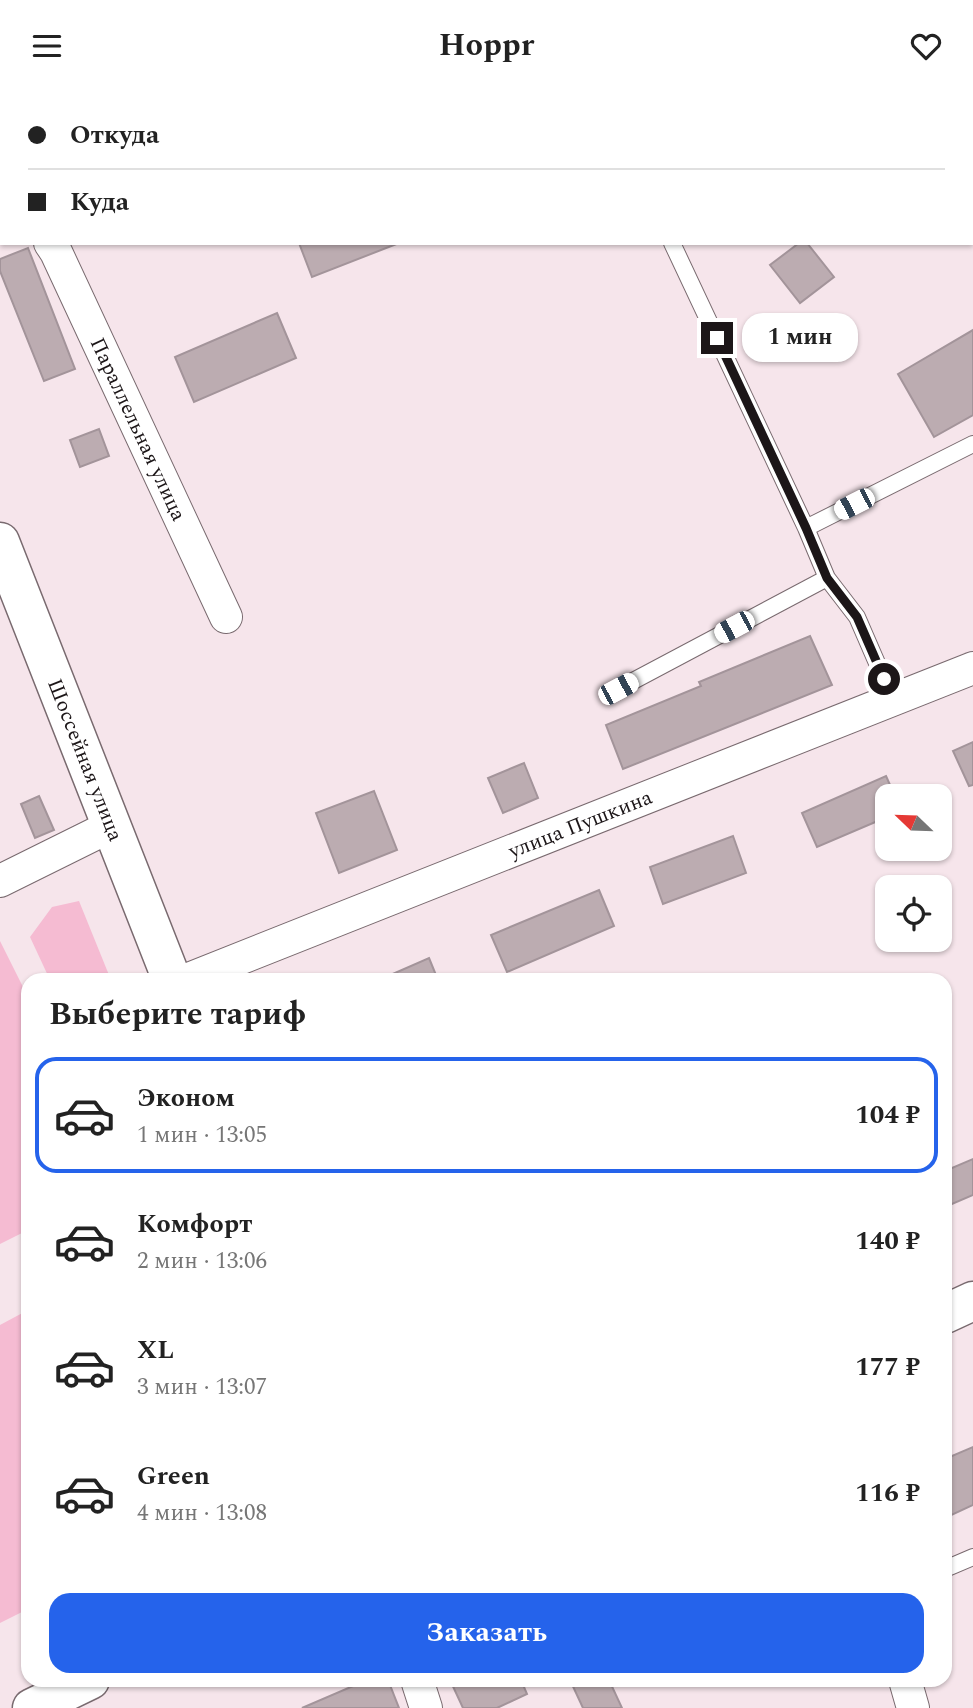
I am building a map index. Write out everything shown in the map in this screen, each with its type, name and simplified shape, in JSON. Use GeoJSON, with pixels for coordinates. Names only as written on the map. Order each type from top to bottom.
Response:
{"type":"FeatureCollection","features":[{"type":"Feature","properties":{"kind":"street","name":"Параллельная улица"},"geometry":{"type":"LineString","coordinates":[[52,245],[57,251],[226,617]]}},
{"type":"Feature","properties":{"kind":"street","name":"Шоссейная улица"},"geometry":{"type":"LineString","coordinates":[[3,559],[169,973]]}},
{"type":"Feature","properties":{"kind":"street","name":"улица Пушкина"},"geometry":{"type":"LineString","coordinates":[[204,973],[973,668]]}},
{"type":"Feature","properties":{"kind":"street"},"geometry":{"type":"LineString","coordinates":[[0,881],[111,827]]}},
{"type":"Feature","properties":{"kind":"street"},"geometry":{"type":"LineString","coordinates":[[952,1311],[973,1301]]}},
{"type":"Feature","properties":{"kind":"street"},"geometry":{"type":"LineString","coordinates":[[32,1708],[76,1687]]}},
{"type":"Feature","properties":{"kind":"street"},"geometry":{"type":"LineString","coordinates":[[419,1687],[426,1708]]}},
{"type":"Feature","properties":{"kind":"street"},"geometry":{"type":"LineString","coordinates":[[907,1687],[913,1708]]}},
{"type":"Feature","properties":{"kind":"lane"},"geometry":{"type":"LineString","coordinates":[[673,245],[827,578],[857,617],[893,700]]}},
{"type":"Feature","properties":{"kind":"lane"},"geometry":{"type":"LineString","coordinates":[[806,528],[973,444]]}},
{"type":"Feature","properties":{"kind":"lane"},"geometry":{"type":"LineString","coordinates":[[618,689],[827,578]]}},
{"type":"Feature","properties":{"kind":"lane"},"geometry":{"type":"LineString","coordinates":[[952,1566],[973,1557]]}},
{"type":"Feature","properties":{"kind":"shaded area"},"geometry":{"type":"Polygon","coordinates":[[[79,901],[108,973],[47,973],[30,937],[52,907],[79,901]]]}},
{"type":"Feature","properties":{"kind":"shaded area"},"geometry":{"type":"Polygon","coordinates":[[[0,941],[21,983],[21,1234],[0,1244],[0,941]]]}},
{"type":"Feature","properties":{"kind":"shaded area"},"geometry":{"type":"Polygon","coordinates":[[[21,1314],[21,1612],[0,1623],[0,1325],[21,1314]]]}},
{"type":"Feature","properties":{"kind":"building"},"geometry":{"type":"Polygon","coordinates":[[[300,245],[394,245],[312,277],[300,245]]]}},
{"type":"Feature","properties":{"kind":"building"},"geometry":{"type":"Polygon","coordinates":[[[796,245],[809,245],[834,277],[800,303],[770,265],[796,245]]]}},
{"type":"Feature","properties":{"kind":"building"},"geometry":{"type":"Polygon","coordinates":[[[28,248],[75,369],[44,381],[0,271],[0,259],[28,248]]]}},
{"type":"Feature","properties":{"kind":"building"},"geometry":{"type":"Polygon","coordinates":[[[277,313],[296,358],[194,402],[175,357],[277,313]]]}},
{"type":"Feature","properties":{"kind":"building"},"geometry":{"type":"Polygon","coordinates":[[[973,330],[973,415],[934,437],[898,374],[973,330]]]}},
{"type":"Feature","properties":{"kind":"building"},"geometry":{"type":"Polygon","coordinates":[[[99,429],[109,456],[80,467],[70,440],[99,429]]]}},
{"type":"Feature","properties":{"kind":"building"},"geometry":{"type":"Polygon","coordinates":[[[810,636],[832,685],[623,769],[606,725],[701,686],[699,682],[810,636]]]}},
{"type":"Feature","properties":{"kind":"building"},"geometry":{"type":"Polygon","coordinates":[[[973,742],[973,785],[969,786],[953,751],[973,742]]]}},
{"type":"Feature","properties":{"kind":"building"},"geometry":{"type":"Polygon","coordinates":[[[524,763],[538,798],[503,813],[488,778],[524,763]]]}},
{"type":"Feature","properties":{"kind":"building"},"geometry":{"type":"Polygon","coordinates":[[[886,776],[890,784],[875,784],[875,822],[817,847],[802,813],[886,776]]]}},
{"type":"Feature","properties":{"kind":"building"},"geometry":{"type":"Polygon","coordinates":[[[374,791],[397,850],[339,873],[316,813],[374,791]]]}},
{"type":"Feature","properties":{"kind":"building"},"geometry":{"type":"Polygon","coordinates":[[[39,796],[54,830],[35,838],[21,804],[39,796]]]}},
{"type":"Feature","properties":{"kind":"building"},"geometry":{"type":"Polygon","coordinates":[[[733,836],[746,873],[663,904],[650,867],[733,836]]]}},
{"type":"Feature","properties":{"kind":"building"},"geometry":{"type":"Polygon","coordinates":[[[599,890],[614,926],[507,972],[491,935],[599,890]]]}},
{"type":"Feature","properties":{"kind":"building"},"geometry":{"type":"Polygon","coordinates":[[[429,958],[435,973],[395,973],[429,958]]]}},
{"type":"Feature","properties":{"kind":"building"},"geometry":{"type":"Polygon","coordinates":[[[973,1159],[973,1195],[952,1204],[952,1168],[973,1159]]]}},
{"type":"Feature","properties":{"kind":"building"},"geometry":{"type":"Polygon","coordinates":[[[973,1447],[973,1505],[952,1515],[952,1456],[973,1447]]]}},
{"type":"Feature","properties":{"kind":"building"},"geometry":{"type":"Polygon","coordinates":[[[351,1687],[391,1687],[399,1708],[302,1708],[351,1687]]]}},
{"type":"Feature","properties":{"kind":"building"},"geometry":{"type":"Polygon","coordinates":[[[453,1687],[524,1687],[527,1694],[497,1708],[463,1708],[453,1687]]]}},
{"type":"Feature","properties":{"kind":"building"},"geometry":{"type":"Polygon","coordinates":[[[573,1687],[612,1687],[622,1708],[583,1708],[573,1687]]]}},
{"type":"Feature","properties":{"kind":"route"},"geometry":{"type":"LineString","coordinates":[[717,338],[827,578],[857,617],[884,679]]}}]}
